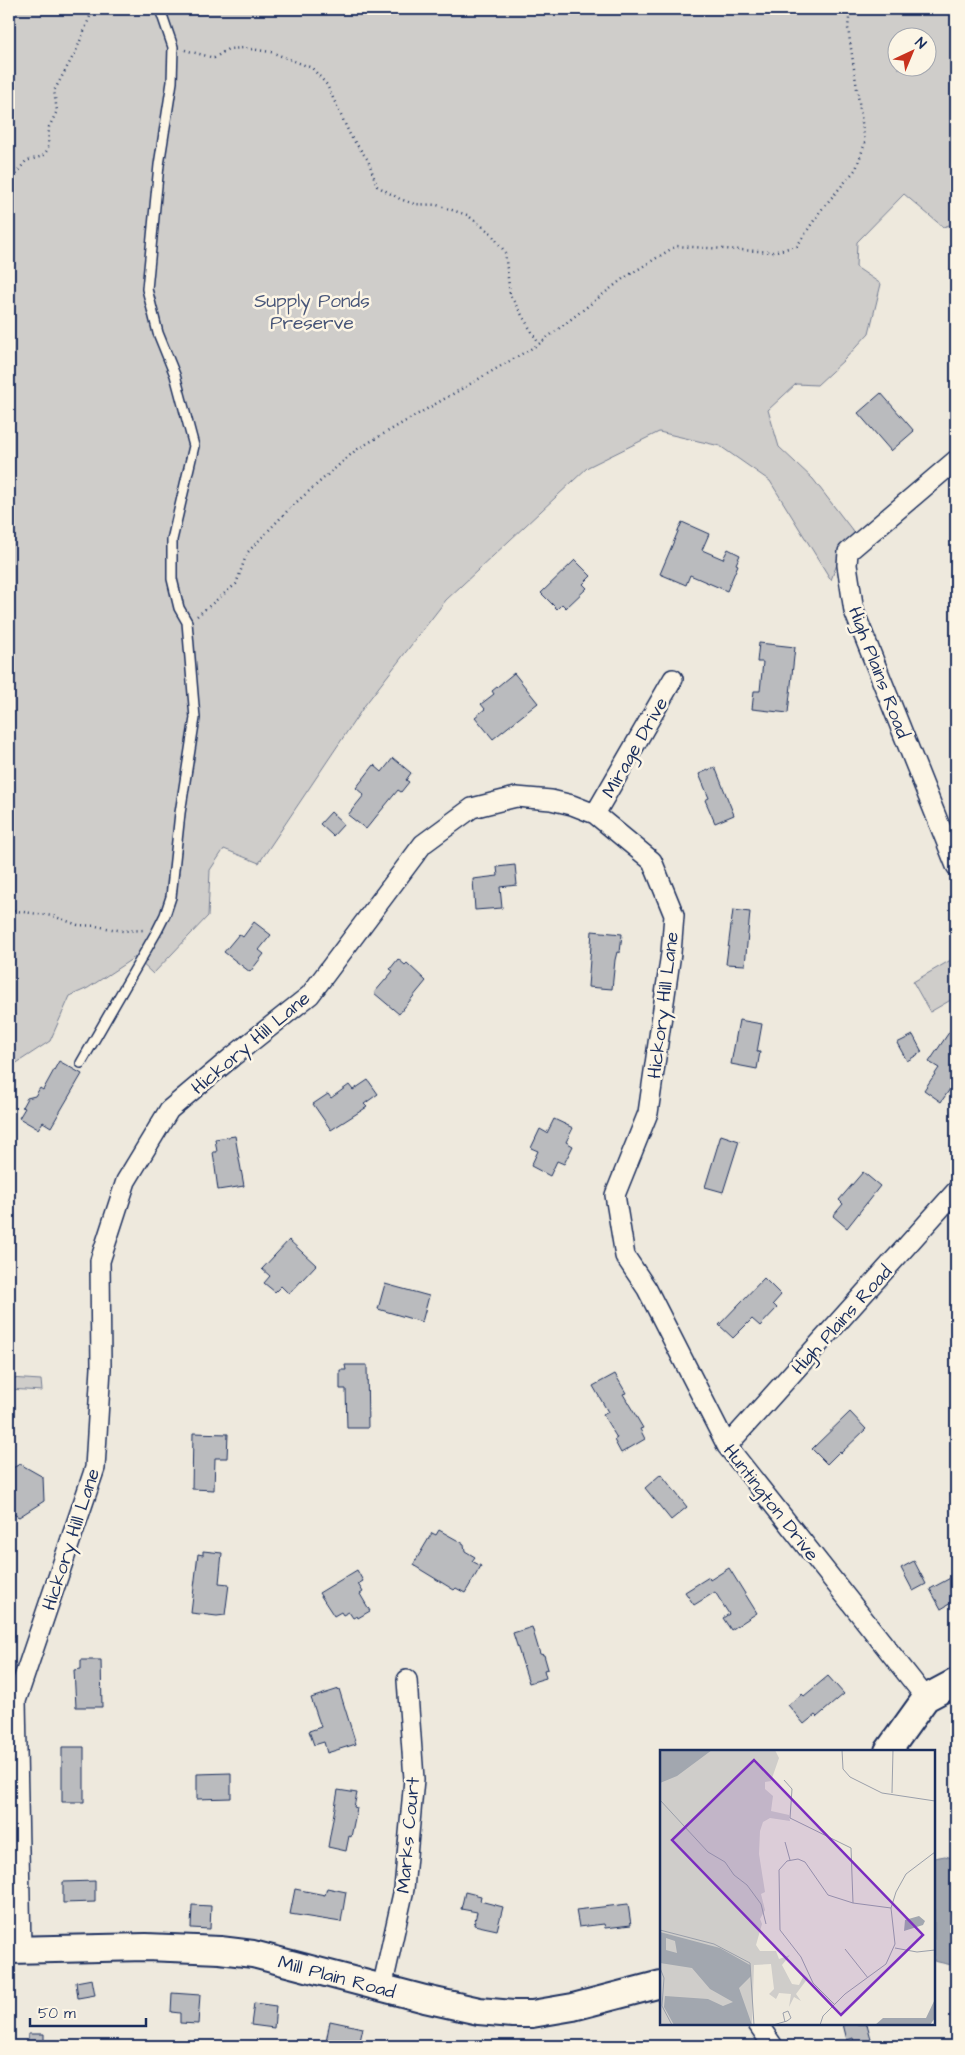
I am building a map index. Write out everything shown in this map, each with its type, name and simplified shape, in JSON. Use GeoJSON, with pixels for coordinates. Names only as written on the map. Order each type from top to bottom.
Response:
{"type":"FeatureCollection","features":[{"type":"Feature","properties":{"kind":"street","name":"High Plains Road"},"geometry":{"type":"LineString","coordinates":[[956,460],[848,552],[846,566],[854,611],[956,866]]}},
{"type":"Feature","properties":{"kind":"street","name":"Mirage Drive"},"geometry":{"type":"LineString","coordinates":[[595,814],[673,679]]}},
{"type":"Feature","properties":{"kind":"street","name":"Hickory Hill Lane"},"geometry":{"type":"LineString","coordinates":[[15,1950],[16,1701],[95,1468],[101,1368],[100,1261],[126,1181],[169,1110],[232,1056],[310,995],[423,844],[472,808],[516,797],[551,800],[572,805],[595,814],[652,861],[674,915],[671,953],[648,1113],[614,1195],[624,1256],[647,1289]]}},
{"type":"Feature","properties":{"kind":"street","name":"High Plains Road"},"geometry":{"type":"LineString","coordinates":[[726,1446],[956,1191]]}},
{"type":"Feature","properties":{"kind":"street","name":"Huntington Drive"},"geometry":{"type":"LineString","coordinates":[[647,1289],[726,1446],[926,1698]]}},
{"type":"Feature","properties":{"kind":"street","name":"Marks Court"},"geometry":{"type":"LineString","coordinates":[[382,1988],[404,1889],[414,1779],[407,1680]]}},
{"type":"Feature","properties":{"kind":"street"},"geometry":{"type":"LineString","coordinates":[[889,1750],[926,1698],[956,1682]]}},
{"type":"Feature","properties":{"kind":"street","name":"Mill Plain Road"},"geometry":{"type":"LineString","coordinates":[[15,1950],[146,1947],[220,1950],[253,1954],[479,2011],[532,2014],[573,2007],[660,1984]]}},
{"type":"Feature","properties":{"kind":"street"},"geometry":{"type":"LineString","coordinates":[[759,2025],[773,2046]]}},
{"type":"Feature","properties":{"kind":"lane"},"geometry":{"type":"LineString","coordinates":[[81,1063],[165,916],[171,897],[180,813],[195,718],[187,622],[179,608],[172,578],[172,540],[194,446],[177,384],[158,333],[147,289],[159,165],[172,82],[173,47],[160,9]]}},
{"type":"Feature","properties":{"kind":"path"},"geometry":{"type":"LineString","coordinates":[[9,182],[26,161],[43,156],[48,149],[49,127],[57,111],[54,91],[76,51],[93,9]]}},
{"type":"Feature","properties":{"kind":"path"},"geometry":{"type":"LineString","coordinates":[[187,622],[201,614],[236,584],[247,553],[291,507],[356,450],[538,344],[624,278],[676,246],[773,252],[797,246],[821,210],[856,169],[866,143],[848,28],[850,9]]}},
{"type":"Feature","properties":{"kind":"path"},"geometry":{"type":"LineString","coordinates":[[173,47],[214,58],[228,49],[244,48],[271,52],[312,68],[327,85],[351,137],[368,160],[377,186],[400,199],[414,204],[437,205],[467,215],[491,233],[505,252],[510,295],[538,344]]}},
{"type":"Feature","properties":{"kind":"path"},"geometry":{"type":"LineString","coordinates":[[9,910],[52,916],[78,925],[123,931],[156,931]]}},
{"type":"Feature","properties":{"kind":"green space","name":"Supply Ponds Preserve"},"geometry":{"type":"Polygon","coordinates":[[[9,9],[956,9],[956,223],[943,227],[904,194],[857,242],[856,267],[881,284],[869,333],[817,385],[796,384],[768,410],[779,447],[813,479],[856,535],[842,551],[831,580],[770,481],[720,446],[659,432],[588,467],[446,600],[365,705],[259,863],[224,849],[210,870],[208,916],[153,974],[135,957],[88,988],[70,996],[50,1041],[9,1068],[9,9]]]}},
{"type":"Feature","properties":{"kind":"green space"},"geometry":{"type":"Polygon","coordinates":[[[956,957],[956,997],[930,1012],[913,982],[956,957]]]}},
{"type":"Feature","properties":{"kind":"green space"},"geometry":{"type":"Polygon","coordinates":[[[9,1378],[41,1380],[42,1391],[9,1389],[9,1378]]]}},
{"type":"Feature","properties":{"kind":"green space"},"geometry":{"type":"Polygon","coordinates":[[[9,1592],[15,1636],[9,1638],[9,1592]]]}},
{"type":"Feature","properties":{"kind":"shaded area"},"geometry":{"type":"Polygon","coordinates":[[[945,1856],[956,1859],[956,1966],[935,1961],[935,1858],[945,1856]]]}},
{"type":"Feature","properties":{"kind":"building"},"geometry":{"type":"Polygon","coordinates":[[[881,393],[914,431],[891,451],[858,413],[881,393]]]}},
{"type":"Feature","properties":{"kind":"building"},"geometry":{"type":"Polygon","coordinates":[[[682,522],[709,534],[702,550],[723,559],[728,549],[740,555],[736,564],[738,565],[727,591],[690,575],[686,585],[660,574],[682,522]]]}},
{"type":"Feature","properties":{"kind":"building"},"geometry":{"type":"Polygon","coordinates":[[[575,560],[591,576],[583,584],[587,588],[566,608],[562,604],[557,609],[541,593],[575,560]]]}},
{"type":"Feature","properties":{"kind":"building"},"geometry":{"type":"Polygon","coordinates":[[[759,643],[795,647],[788,713],[752,709],[754,691],[760,691],[763,662],[757,662],[759,643]]]}},
{"type":"Feature","properties":{"kind":"building"},"geometry":{"type":"Polygon","coordinates":[[[514,673],[538,703],[493,739],[475,717],[485,709],[481,704],[494,694],[492,691],[514,673]]]}},
{"type":"Feature","properties":{"kind":"building"},"geometry":{"type":"Polygon","coordinates":[[[393,758],[411,773],[406,780],[409,782],[401,792],[398,790],[366,829],[348,815],[364,795],[356,788],[374,765],[382,772],[393,758]]]}},
{"type":"Feature","properties":{"kind":"building"},"geometry":{"type":"Polygon","coordinates":[[[715,767],[734,815],[715,823],[705,800],[709,798],[699,774],[715,767]]]}},
{"type":"Feature","properties":{"kind":"building"},"geometry":{"type":"Polygon","coordinates":[[[331,812],[344,824],[333,836],[320,824],[331,812]]]}},
{"type":"Feature","properties":{"kind":"building"},"geometry":{"type":"Polygon","coordinates":[[[515,865],[517,885],[500,887],[502,908],[475,910],[473,879],[498,876],[497,867],[515,865]]]}},
{"type":"Feature","properties":{"kind":"building"},"geometry":{"type":"Polygon","coordinates":[[[733,910],[750,912],[745,965],[726,964],[733,910]]]}},
{"type":"Feature","properties":{"kind":"building"},"geometry":{"type":"Polygon","coordinates":[[[254,922],[271,935],[259,950],[264,954],[250,972],[224,952],[239,934],[243,937],[254,922]]]}},
{"type":"Feature","properties":{"kind":"building"},"geometry":{"type":"Polygon","coordinates":[[[592,931],[622,934],[620,953],[617,952],[615,960],[612,989],[588,987],[592,931]]]}},
{"type":"Feature","properties":{"kind":"building"},"geometry":{"type":"Polygon","coordinates":[[[398,959],[405,965],[407,963],[426,981],[399,1014],[374,993],[393,971],[390,969],[398,959]]]}},
{"type":"Feature","properties":{"kind":"building"},"geometry":{"type":"Polygon","coordinates":[[[739,1020],[762,1024],[757,1052],[760,1052],[757,1069],[731,1064],[739,1020]]]}},
{"type":"Feature","properties":{"kind":"building"},"geometry":{"type":"Polygon","coordinates":[[[956,1022],[956,1093],[950,1089],[941,1102],[924,1090],[939,1068],[929,1062],[956,1022]]]}},
{"type":"Feature","properties":{"kind":"building"},"geometry":{"type":"Polygon","coordinates":[[[913,1035],[922,1052],[907,1061],[897,1043],[913,1035]]]}},
{"type":"Feature","properties":{"kind":"building"},"geometry":{"type":"Polygon","coordinates":[[[59,1061],[82,1074],[51,1127],[43,1122],[38,1129],[19,1118],[25,1108],[22,1107],[27,1098],[35,1096],[40,1088],[43,1090],[59,1061]]]}},
{"type":"Feature","properties":{"kind":"building"},"geometry":{"type":"Polygon","coordinates":[[[368,1080],[378,1094],[364,1104],[367,1107],[331,1130],[313,1104],[328,1094],[331,1098],[349,1085],[353,1090],[368,1080]]]}},
{"type":"Feature","properties":{"kind":"building"},"geometry":{"type":"Polygon","coordinates":[[[554,1119],[573,1128],[566,1142],[573,1146],[564,1164],[557,1161],[550,1176],[531,1166],[538,1151],[531,1148],[540,1129],[547,1133],[554,1119]]]}},
{"type":"Feature","properties":{"kind":"building"},"geometry":{"type":"Polygon","coordinates":[[[721,1135],[739,1141],[723,1192],[705,1187],[721,1135]]]}},
{"type":"Feature","properties":{"kind":"building"},"geometry":{"type":"Polygon","coordinates":[[[235,1136],[244,1186],[218,1190],[213,1152],[217,1152],[215,1139],[235,1136]]]}},
{"type":"Feature","properties":{"kind":"building"},"geometry":{"type":"Polygon","coordinates":[[[863,1172],[880,1186],[847,1228],[833,1216],[843,1204],[839,1200],[863,1172]]]}},
{"type":"Feature","properties":{"kind":"building"},"geometry":{"type":"Polygon","coordinates":[[[289,1240],[316,1265],[289,1294],[281,1286],[275,1292],[264,1283],[270,1276],[262,1269],[289,1240]]]}},
{"type":"Feature","properties":{"kind":"building"},"geometry":{"type":"Polygon","coordinates":[[[764,1278],[781,1295],[773,1304],[777,1308],[760,1326],[752,1319],[733,1338],[719,1325],[764,1278]]]}},
{"type":"Feature","properties":{"kind":"building"},"geometry":{"type":"Polygon","coordinates":[[[385,1284],[429,1296],[422,1322],[378,1309],[385,1284]]]}},
{"type":"Feature","properties":{"kind":"building"},"geometry":{"type":"Polygon","coordinates":[[[345,1365],[367,1365],[368,1428],[347,1428],[346,1389],[340,1389],[340,1370],[346,1370],[345,1365]]]}},
{"type":"Feature","properties":{"kind":"building"},"geometry":{"type":"Polygon","coordinates":[[[615,1374],[626,1393],[623,1394],[643,1428],[640,1429],[645,1439],[621,1453],[614,1440],[617,1438],[603,1415],[608,1412],[593,1386],[615,1374]]]}},
{"type":"Feature","properties":{"kind":"building"},"geometry":{"type":"Polygon","coordinates":[[[850,1412],[866,1429],[827,1464],[812,1449],[850,1412]]]}},
{"type":"Feature","properties":{"kind":"building"},"geometry":{"type":"Polygon","coordinates":[[[193,1433],[228,1434],[227,1458],[215,1458],[214,1490],[192,1489],[193,1433]]]}},
{"type":"Feature","properties":{"kind":"building"},"geometry":{"type":"Polygon","coordinates":[[[20,1464],[43,1477],[44,1501],[19,1517],[9,1512],[9,1470],[20,1464]]]}},
{"type":"Feature","properties":{"kind":"building"},"geometry":{"type":"Polygon","coordinates":[[[661,1474],[687,1507],[671,1520],[645,1488],[661,1474]]]}},
{"type":"Feature","properties":{"kind":"building"},"geometry":{"type":"Polygon","coordinates":[[[439,1530],[464,1544],[465,1551],[475,1557],[472,1561],[481,1566],[465,1593],[456,1588],[454,1590],[413,1565],[432,1533],[436,1535],[439,1530]]]}},
{"type":"Feature","properties":{"kind":"building"},"geometry":{"type":"Polygon","coordinates":[[[203,1551],[222,1553],[219,1583],[229,1584],[225,1615],[191,1613],[198,1554],[203,1555],[203,1551]]]}},
{"type":"Feature","properties":{"kind":"building"},"geometry":{"type":"Polygon","coordinates":[[[914,1561],[926,1584],[913,1591],[901,1568],[914,1561]]]}},
{"type":"Feature","properties":{"kind":"building"},"geometry":{"type":"Polygon","coordinates":[[[729,1568],[757,1613],[731,1630],[723,1618],[729,1614],[715,1592],[694,1605],[685,1592],[709,1577],[710,1580],[729,1568]]]}},
{"type":"Feature","properties":{"kind":"building"},"geometry":{"type":"Polygon","coordinates":[[[357,1570],[363,1581],[358,1584],[363,1592],[360,1594],[370,1611],[358,1618],[357,1616],[353,1618],[349,1612],[343,1615],[341,1612],[334,1616],[319,1593],[357,1570]]]}},
{"type":"Feature","properties":{"kind":"building"},"geometry":{"type":"Polygon","coordinates":[[[956,1575],[956,1600],[941,1609],[930,1589],[956,1575]]]}},
{"type":"Feature","properties":{"kind":"building"},"geometry":{"type":"Polygon","coordinates":[[[532,1627],[540,1654],[544,1655],[548,1669],[544,1670],[546,1678],[529,1683],[513,1633],[532,1627]]]}},
{"type":"Feature","properties":{"kind":"building"},"geometry":{"type":"Polygon","coordinates":[[[81,1660],[101,1660],[102,1707],[76,1707],[74,1670],[81,1669],[81,1660]]]}},
{"type":"Feature","properties":{"kind":"building"},"geometry":{"type":"Polygon","coordinates":[[[828,1676],[844,1694],[817,1717],[815,1715],[804,1724],[788,1705],[802,1694],[804,1696],[828,1676]]]}},
{"type":"Feature","properties":{"kind":"building"},"geometry":{"type":"Polygon","coordinates":[[[339,1689],[356,1744],[327,1753],[324,1742],[314,1745],[309,1731],[321,1727],[311,1698],[339,1689]]]}},
{"type":"Feature","properties":{"kind":"building"},"geometry":{"type":"Polygon","coordinates":[[[62,1747],[84,1747],[84,1802],[62,1802],[62,1747]]]}},
{"type":"Feature","properties":{"kind":"building"},"geometry":{"type":"Polygon","coordinates":[[[231,1773],[231,1798],[197,1799],[197,1774],[231,1773]]]}},
{"type":"Feature","properties":{"kind":"building"},"geometry":{"type":"Polygon","coordinates":[[[338,1790],[357,1793],[354,1807],[357,1808],[346,1851],[328,1847],[338,1790]]]}},
{"type":"Feature","properties":{"kind":"building"},"geometry":{"type":"Polygon","coordinates":[[[95,1881],[95,1902],[63,1903],[63,1882],[95,1881]]]}},
{"type":"Feature","properties":{"kind":"building"},"geometry":{"type":"Polygon","coordinates":[[[327,1888],[346,1892],[341,1922],[290,1914],[295,1889],[325,1895],[327,1888]]]}},
{"type":"Feature","properties":{"kind":"building"},"geometry":{"type":"Polygon","coordinates":[[[465,1892],[481,1896],[480,1901],[503,1907],[497,1930],[474,1925],[477,1912],[461,1909],[465,1892]]]}},
{"type":"Feature","properties":{"kind":"building"},"geometry":{"type":"Polygon","coordinates":[[[628,1904],[631,1925],[605,1928],[604,1924],[579,1927],[576,1910],[628,1904]]]}},
{"type":"Feature","properties":{"kind":"building"},"geometry":{"type":"Polygon","coordinates":[[[192,1905],[211,1906],[210,1929],[191,1928],[192,1905]]]}},
{"type":"Feature","properties":{"kind":"building"},"geometry":{"type":"Polygon","coordinates":[[[92,1979],[95,1995],[78,1998],[76,1982],[92,1979]]]}},
{"type":"Feature","properties":{"kind":"building"},"geometry":{"type":"Polygon","coordinates":[[[172,1993],[200,1995],[198,2024],[180,2023],[180,2013],[171,2012],[172,1993]]]}},
{"type":"Feature","properties":{"kind":"building"},"geometry":{"type":"Polygon","coordinates":[[[254,2003],[276,2006],[274,2028],[251,2025],[254,2003]]]}},
{"type":"Feature","properties":{"kind":"building"},"geometry":{"type":"Polygon","coordinates":[[[330,2021],[363,2028],[360,2041],[355,2040],[353,2046],[326,2042],[330,2021]]]}},
{"type":"Feature","properties":{"kind":"building"},"geometry":{"type":"Polygon","coordinates":[[[843,2025],[867,2025],[873,2046],[855,2046],[853,2038],[847,2040],[843,2025]]]}},
{"type":"Feature","properties":{"kind":"building"},"geometry":{"type":"Polygon","coordinates":[[[28,2034],[44,2034],[44,2046],[28,2046],[28,2034]]]}}]}
